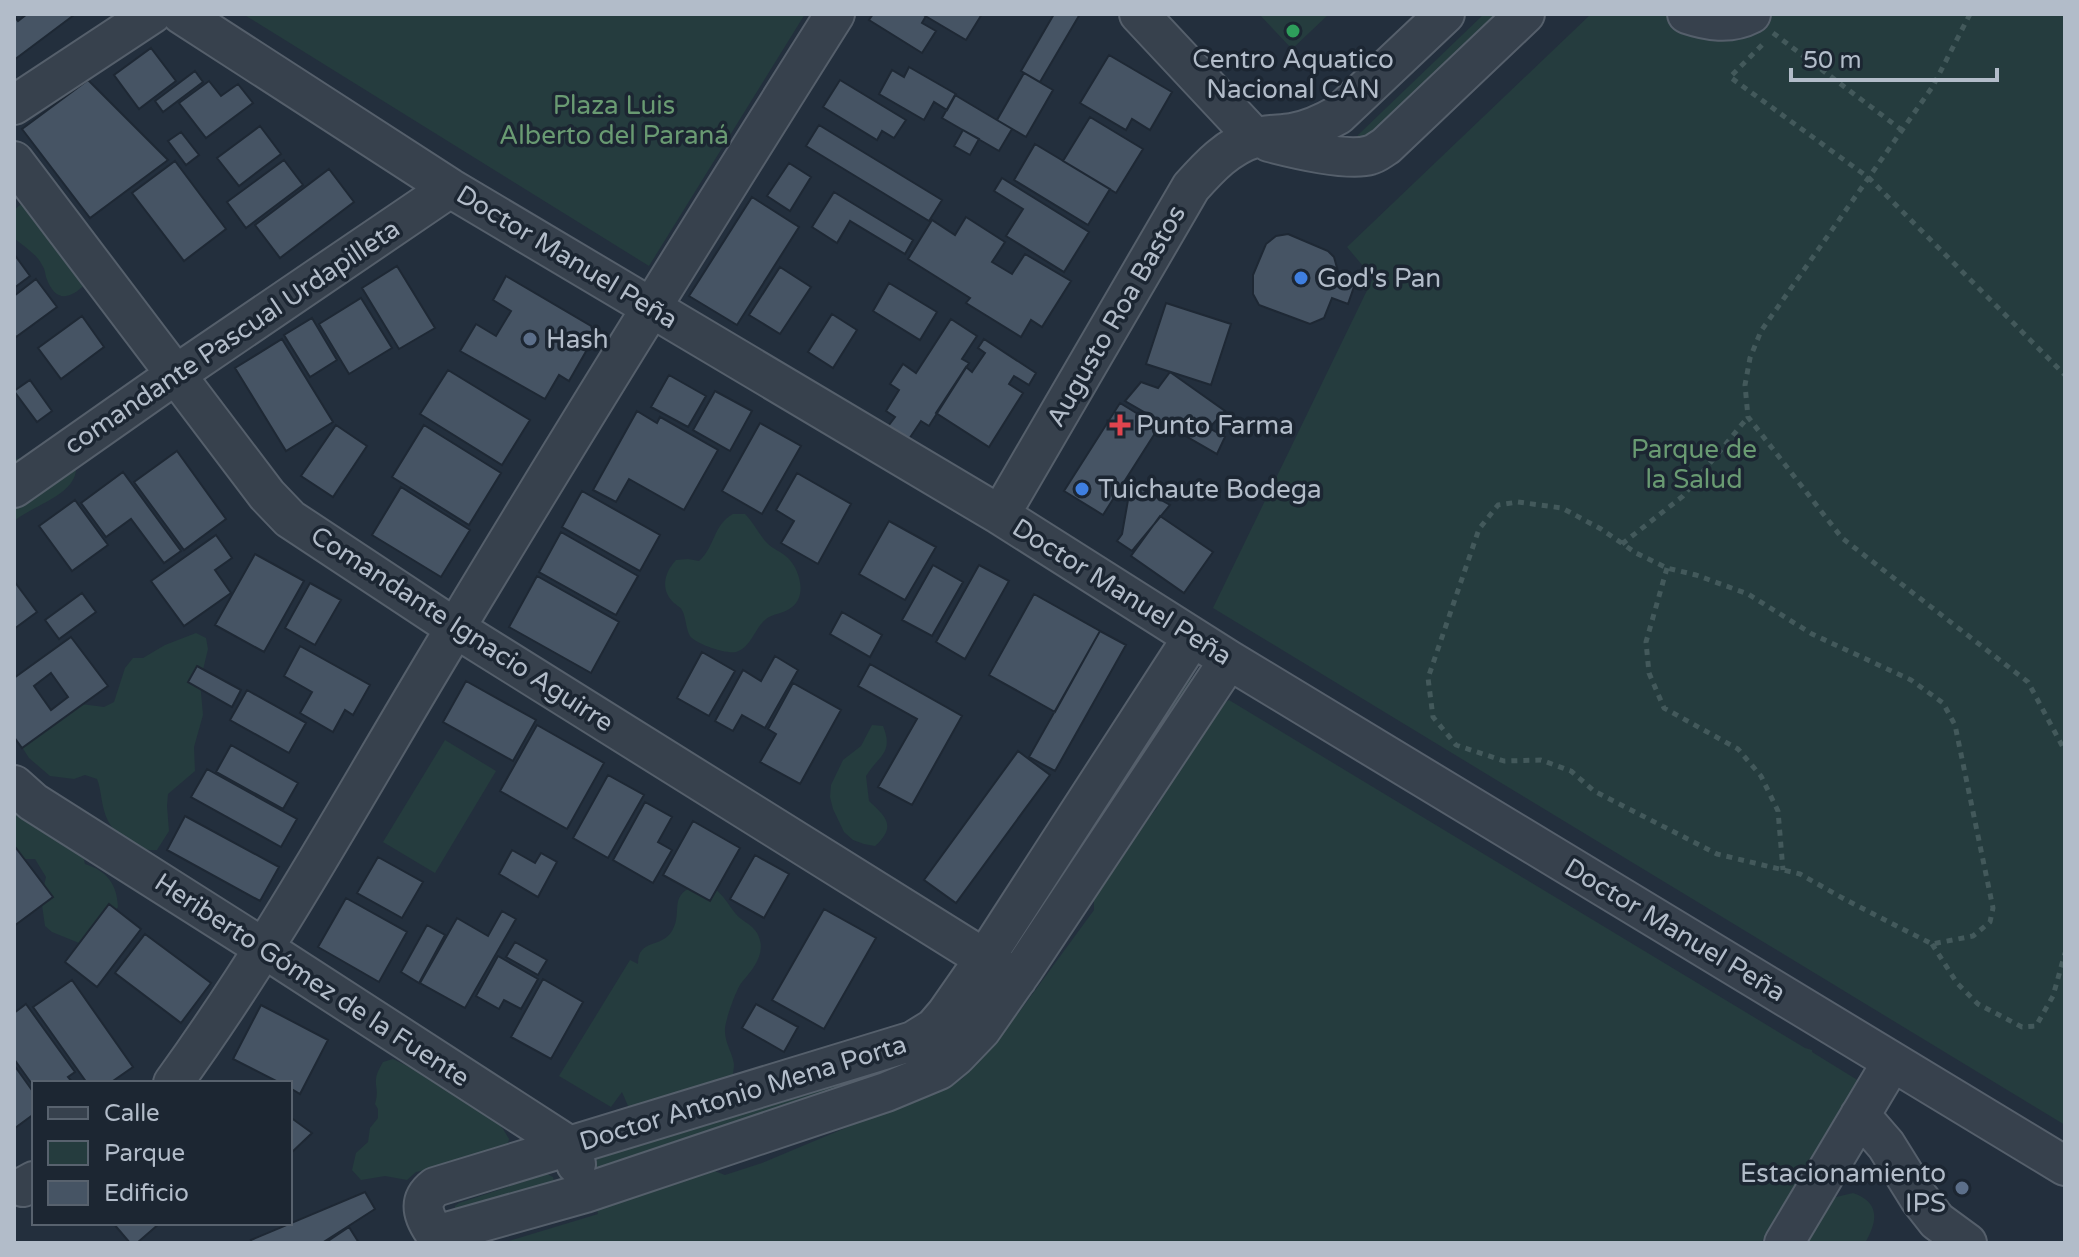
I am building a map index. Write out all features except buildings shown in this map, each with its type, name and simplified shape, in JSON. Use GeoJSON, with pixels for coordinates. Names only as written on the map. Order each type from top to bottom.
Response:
{"type":"FeatureCollection","features":[{"type":"Feature","properties":{"kind":"street"},"geometry":{"type":"LineString","coordinates":[[14,105],[152,14]]}},
{"type":"Feature","properties":{"kind":"street","name":"Doctor Manuel Peña"},"geometry":{"type":"LineString","coordinates":[[181,14],[450,188],[1000,515],[1192,638],[2065,1166]]}},
{"type":"Feature","properties":{"kind":"street"},"geometry":{"type":"LineString","coordinates":[[174,1081],[265,949],[650,307],[835,14]]}},
{"type":"Feature","properties":{"kind":"street"},"geometry":{"type":"LineString","coordinates":[[1139,14],[1255,138],[1303,152],[1351,156],[1369,156],[1386,146],[1525,14]]}},
{"type":"Feature","properties":{"kind":"street"},"geometry":{"type":"LineString","coordinates":[[1255,138],[1295,132],[1338,115],[1445,14]]}},
{"type":"Feature","properties":{"kind":"street","name":"Augusto Roa Bastos"},"geometry":{"type":"LineString","coordinates":[[1000,515],[1191,187],[1208,167],[1227,152],[1255,138]]}},
{"type":"Feature","properties":{"kind":"street","name":"Comandante Ignacio Aguirre"},"geometry":{"type":"LineString","coordinates":[[14,161],[267,495],[290,519],[455,628],[1017,979]]}},
{"type":"Feature","properties":{"kind":"street","name":"comandante Pascual Urdapilleta"},"geometry":{"type":"LineString","coordinates":[[14,488],[450,188]]}},
{"type":"Feature","properties":{"kind":"street","name":"Doctor Antonio Mena Porta"},"geometry":{"type":"LineString","coordinates":[[439,1239],[424,1214],[423,1203],[425,1196],[435,1187],[913,1041],[934,1028],[985,958],[1192,638]]}},
{"type":"Feature","properties":{"kind":"street"},"geometry":{"type":"LineString","coordinates":[[439,1239],[886,1092],[939,1070],[981,1030],[1229,660]]}},
{"type":"Feature","properties":{"kind":"street","name":"Heriberto Gómez de la Fuente"},"geometry":{"type":"LineString","coordinates":[[14,785],[33,802],[571,1147]]}},
{"type":"Feature","properties":{"kind":"street"},"geometry":{"type":"LineString","coordinates":[[1784,1243],[1892,1062]]}},
{"type":"Feature","properties":{"kind":"street"},"geometry":{"type":"LineString","coordinates":[[1860,1115],[1886,1145],[1937,1221],[1967,1243]]}},
{"type":"Feature","properties":{"kind":"street"},"geometry":{"type":"LineString","coordinates":[[571,1147],[585,1193]]}},
{"type":"Feature","properties":{"kind":"path"},"geometry":{"type":"LineString","coordinates":[[1970,14],[1933,86],[1761,331],[1750,358],[1745,385],[1748,417],[1842,538],[2028,682],[2065,751]]}},
{"type":"Feature","properties":{"kind":"path"},"geometry":{"type":"LineString","coordinates":[[1730,20],[1903,131]]}},
{"type":"Feature","properties":{"kind":"path"},"geometry":{"type":"LineString","coordinates":[[1730,20],[1730,77],[1869,178],[2065,375]]}},
{"type":"Feature","properties":{"kind":"path"},"geometry":{"type":"LineString","coordinates":[[1622,544],[1683,496],[1748,417]]}},
{"type":"Feature","properties":{"kind":"path"},"geometry":{"type":"LineString","coordinates":[[1932,944],[1973,936],[1990,922],[1993,908],[1955,725],[1943,703],[1911,680],[1812,634],[1748,594],[1667,568],[1562,508],[1518,502],[1498,505],[1479,529],[1428,678],[1433,717],[1456,745],[1504,761],[1541,760],[1571,771],[1594,791],[1717,854],[1800,874],[1932,944],[1957,983],[1978,1004],[2022,1027],[2036,1026],[2048,1006],[2065,953]]}},
{"type":"Feature","properties":{"kind":"path"},"geometry":{"type":"LineString","coordinates":[[1667,568],[1646,642],[1649,673],[1664,708],[1738,749],[1761,776],[1778,811],[1783,870]]}},
{"type":"Feature","properties":{"kind":"green space","name":"Plaza Luis Alberto del Paraná"},"geometry":{"type":"Polygon","coordinates":[[[243,14],[805,14],[649,266],[243,14]]]}},
{"type":"Feature","properties":{"kind":"green space","name":"Centro Aquatico Nacional CAN"},"geometry":{"type":"Polygon","coordinates":[[[1259,14],[1329,14],[1292,49],[1259,14]]]}},
{"type":"Feature","properties":{"kind":"green space"},"geometry":{"type":"Polygon","coordinates":[[[1484,14],[1503,14],[1367,144],[1357,138],[1358,135],[1484,14]]]}},
{"type":"Feature","properties":{"kind":"green space","name":"Parque de la Salud"},"geometry":{"type":"Polygon","coordinates":[[[1591,14],[2065,14],[2065,1125],[1213,608],[1373,278],[1347,247],[1591,14]]]}},
{"type":"Feature","properties":{"kind":"green space"},"geometry":{"type":"Polygon","coordinates":[[[26,200],[89,280],[71,295],[55,292],[40,261],[14,238],[14,210],[26,200]]]}},
{"type":"Feature","properties":{"kind":"green space"},"geometry":{"type":"Polygon","coordinates":[[[14,459],[76,465],[75,475],[63,491],[14,521],[14,459]]]}},
{"type":"Feature","properties":{"kind":"green space"},"geometry":{"type":"Polygon","coordinates":[[[733,514],[745,514],[768,544],[788,558],[800,583],[797,602],[787,611],[764,621],[746,646],[736,652],[718,650],[693,639],[683,612],[665,587],[669,570],[676,560],[699,561],[709,549],[721,524],[733,514]]]}},
{"type":"Feature","properties":{"kind":"green space"},"geometry":{"type":"Polygon","coordinates":[[[196,633],[206,638],[208,649],[200,682],[203,715],[194,747],[195,771],[168,794],[169,831],[157,850],[140,848],[124,839],[111,826],[97,779],[85,775],[74,779],[50,776],[29,758],[22,747],[81,704],[104,707],[114,702],[125,668],[133,658],[143,658],[196,633]]]}},
{"type":"Feature","properties":{"kind":"green space"},"geometry":{"type":"Polygon","coordinates":[[[1188,678],[1193,681],[1014,951],[1010,948],[1188,678]]]}},
{"type":"Feature","properties":{"kind":"green space"},"geometry":{"type":"Polygon","coordinates":[[[1229,700],[1859,1081],[1761,1243],[502,1243],[598,1214],[593,1196],[694,1163],[725,1175],[762,1163],[962,1079],[1020,1011],[1094,910],[1094,898],[1112,857],[1124,839],[1143,825],[1157,808],[1188,726],[1229,700]]]}},
{"type":"Feature","properties":{"kind":"green space"},"geometry":{"type":"Polygon","coordinates":[[[872,725],[883,726],[887,742],[884,753],[866,776],[869,801],[887,822],[886,833],[875,846],[853,840],[844,832],[830,797],[831,785],[843,760],[861,746],[872,725]]]}},
{"type":"Feature","properties":{"kind":"green space"},"geometry":{"type":"Polygon","coordinates":[[[445,740],[496,771],[435,873],[383,842],[445,740]]]}},
{"type":"Feature","properties":{"kind":"green space"},"geometry":{"type":"Polygon","coordinates":[[[14,794],[81,848],[85,864],[99,870],[113,885],[118,907],[89,947],[45,926],[41,898],[46,877],[35,859],[14,859],[14,794]]]}},
{"type":"Feature","properties":{"kind":"green space"},"geometry":{"type":"Polygon","coordinates":[[[698,884],[720,893],[737,916],[755,930],[760,940],[758,960],[737,991],[725,1028],[734,1064],[733,1076],[631,1113],[622,1092],[611,1107],[559,1076],[630,960],[638,964],[642,950],[667,937],[675,924],[679,899],[698,884]]]}},
{"type":"Feature","properties":{"kind":"green space"},"geometry":{"type":"Polygon","coordinates":[[[935,1044],[938,1056],[599,1169],[595,1163],[598,1159],[921,1052],[935,1044]]]}},
{"type":"Feature","properties":{"kind":"green space"},"geometry":{"type":"Polygon","coordinates":[[[393,1059],[426,1075],[494,1119],[509,1139],[506,1153],[416,1172],[407,1180],[385,1176],[361,1180],[352,1170],[356,1153],[368,1142],[370,1128],[378,1118],[375,1104],[379,1070],[383,1062],[393,1059]]]}},
{"type":"Feature","properties":{"kind":"green space"},"geometry":{"type":"Polygon","coordinates":[[[547,1174],[553,1177],[551,1186],[455,1214],[455,1206],[459,1203],[547,1174]]]}},
{"type":"Feature","properties":{"kind":"green space"},"geometry":{"type":"Polygon","coordinates":[[[1853,1193],[1868,1202],[1874,1213],[1865,1243],[1795,1243],[1832,1198],[1853,1193]]]}},
{"type":"Feature","properties":{"kind":"place","name":"Centro Aquatico Nacional CAN"},"geometry":{"type":"Point","coordinates":[1293,31]}},
{"type":"Feature","properties":{"kind":"place","name":"God's Pan"},"geometry":{"type":"Point","coordinates":[1301,278]}},
{"type":"Feature","properties":{"kind":"place","name":"Hash"},"geometry":{"type":"Point","coordinates":[530,339]}},
{"type":"Feature","properties":{"kind":"place","name":"Punto Farma"},"geometry":{"type":"Point","coordinates":[1120,425]}},
{"type":"Feature","properties":{"kind":"place","name":"Tuichaute Bodega"},"geometry":{"type":"Point","coordinates":[1082,489]}},
{"type":"Feature","properties":{"kind":"place","name":"Estacionamiento IPS"},"geometry":{"type":"Point","coordinates":[1962,1188]}}]}
